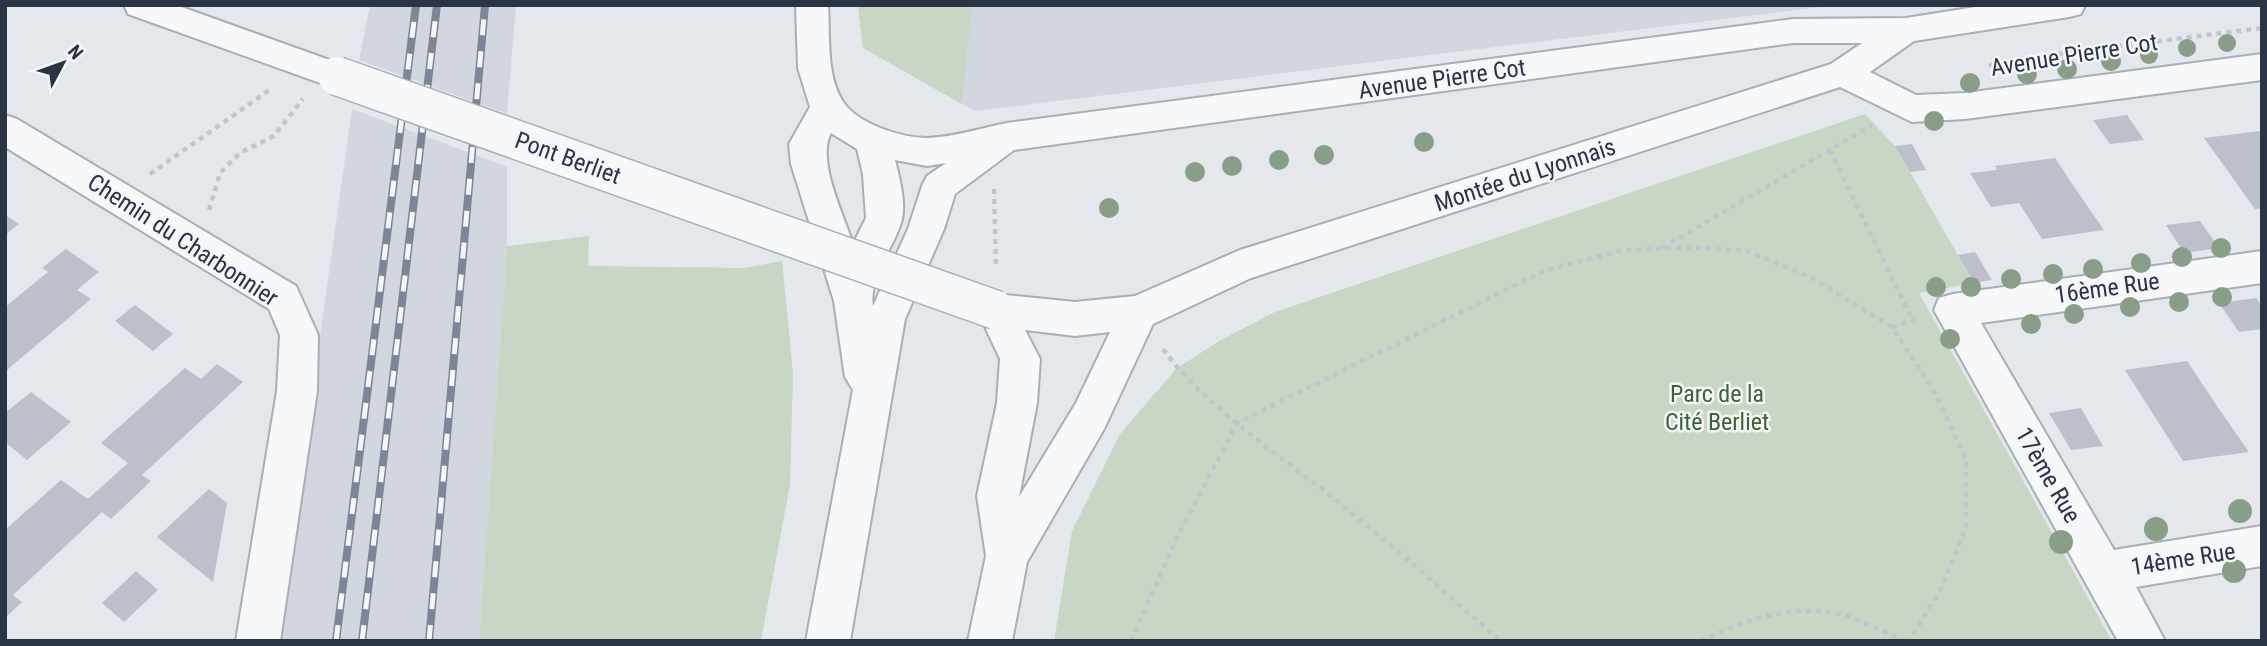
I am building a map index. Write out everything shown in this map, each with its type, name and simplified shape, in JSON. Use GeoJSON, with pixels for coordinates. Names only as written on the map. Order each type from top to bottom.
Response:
{"type":"FeatureCollection","features":[{"type":"Feature","properties":{"kind":"street","name":"Pont Berliet"},"geometry":{"type":"LineString","coordinates":[[140,5],[996,310]]}},
{"type":"Feature","properties":{"kind":"street"},"geometry":{"type":"LineString","coordinates":[[812,5],[815,68],[827,107],[807,144],[808,164],[853,301],[870,410]]}},
{"type":"Feature","properties":{"kind":"street","name":"Avenue Pierre Cot"},"geometry":{"type":"LineString","coordinates":[[827,107],[848,128],[873,141],[927,152],[1007,137],[1793,31],[1906,30],[2069,5]]}},
{"type":"Feature","properties":{"kind":"street","name":"Montée du Lyonnais"},"geometry":{"type":"LineString","coordinates":[[996,310],[1075,319],[1139,313],[1240,266],[1843,74],[1906,30]]}},
{"type":"Feature","properties":{"kind":"street"},"geometry":{"type":"LineString","coordinates":[[1843,74],[1912,109],[1965,106],[2262,67]]}},
{"type":"Feature","properties":{"kind":"street","name":"Chemin du Charbonnier"},"geometry":{"type":"LineString","coordinates":[[5,128],[283,298],[299,335],[297,391],[258,641]]}},
{"type":"Feature","properties":{"kind":"street"},"geometry":{"type":"LineString","coordinates":[[828,641],[886,319],[926,229],[940,186],[1007,137]]}},
{"type":"Feature","properties":{"kind":"street"},"geometry":{"type":"LineString","coordinates":[[853,301],[860,270],[884,218],[881,174],[873,141]]}},
{"type":"Feature","properties":{"kind":"street","name":"16ème Rue"},"geometry":{"type":"LineString","coordinates":[[1953,310],[2262,267]]}},
{"type":"Feature","properties":{"kind":"street"},"geometry":{"type":"LineString","coordinates":[[996,310],[1020,359],[1017,403],[998,496],[1007,556]]}},
{"type":"Feature","properties":{"kind":"street","name":"17ème Rue"},"geometry":{"type":"LineString","coordinates":[[1953,310],[2143,641]]}},
{"type":"Feature","properties":{"kind":"street"},"geometry":{"type":"LineString","coordinates":[[990,641],[1007,556],[1090,416],[1139,313]]}},
{"type":"Feature","properties":{"kind":"street","name":"14ème Rue"},"geometry":{"type":"LineString","coordinates":[[2104,572],[2262,546]]}},
{"type":"Feature","properties":{"kind":"path","name":"Avenue Pierre Cot"},"geometry":{"type":"LineString","coordinates":[[1980,69],[2003,61],[2262,28]]}},
{"type":"Feature","properties":{"kind":"path"},"geometry":{"type":"LineString","coordinates":[[117,197],[330,73]]}},
{"type":"Feature","properties":{"kind":"path"},"geometry":{"type":"LineString","coordinates":[[194,244],[213,200],[220,173],[240,153],[274,136],[306,96],[330,73]]}},
{"type":"Feature","properties":{"kind":"path"},"geometry":{"type":"LineString","coordinates":[[1661,248],[1874,124],[1897,100]]}},
{"type":"Feature","properties":{"kind":"path"},"geometry":{"type":"LineString","coordinates":[[1830,150],[1913,321]]}},
{"type":"Feature","properties":{"kind":"path"},"geometry":{"type":"LineString","coordinates":[[994,186],[996,310]]}},
{"type":"Feature","properties":{"kind":"path"},"geometry":{"type":"LineString","coordinates":[[1131,641],[1176,540],[1237,423],[1546,270],[1619,251],[1684,247],[1747,251],[1810,277],[1892,327],[1934,391],[1966,459],[1966,527],[1942,587],[1907,641],[1839,614],[1781,611],[1729,627],[1701,641]]}},
{"type":"Feature","properties":{"kind":"path"},"geometry":{"type":"LineString","coordinates":[[1176,369],[1237,423],[1408,557],[1500,641]]}},
{"type":"Feature","properties":{"kind":"shaded area"},"geometry":{"type":"Polygon","coordinates":[[[370,5],[516,5],[507,114],[359,60],[370,5]]]}},
{"type":"Feature","properties":{"kind":"shaded area"},"geometry":{"type":"Polygon","coordinates":[[[858,5],[1837,5],[975,111],[863,48],[858,5]]]}},
{"type":"Feature","properties":{"kind":"shaded area"},"geometry":{"type":"Polygon","coordinates":[[[352,109],[507,167],[507,246],[479,641],[277,641],[352,109]]]}},
{"type":"Feature","properties":{"kind":"green space"},"geometry":{"type":"Polygon","coordinates":[[[858,5],[972,5],[962,104],[863,48],[858,5]]]}},
{"type":"Feature","properties":{"kind":"green space","name":"Parc de la Cité Berliet"},"geometry":{"type":"Polygon","coordinates":[[[1865,114],[1895,146],[1974,283],[1919,293],[2112,641],[1054,641],[1072,531],[1120,434],[1176,369],[1219,341],[1275,312],[1865,114]]]}},
{"type":"Feature","properties":{"kind":"green space"},"geometry":{"type":"Polygon","coordinates":[[[589,236],[588,266],[744,268],[782,261],[793,373],[790,484],[761,641],[479,641],[507,246],[589,236]]]}},
{"type":"Feature","properties":{"kind":"building"},"geometry":{"type":"Polygon","coordinates":[[[2127,115],[2144,140],[2110,144],[2093,120],[2127,115]]]}},
{"type":"Feature","properties":{"kind":"building"},"geometry":{"type":"Polygon","coordinates":[[[2260,131],[2262,208],[2255,209],[2204,138],[2260,131]]]}},
{"type":"Feature","properties":{"kind":"building"},"geometry":{"type":"Polygon","coordinates":[[[1912,144],[1926,170],[1910,172],[1895,146],[1912,144]]]}},
{"type":"Feature","properties":{"kind":"building"},"geometry":{"type":"Polygon","coordinates":[[[2055,158],[2104,230],[2042,239],[2019,203],[1991,207],[1970,173],[1997,170],[1995,166],[2055,158]]]}},
{"type":"Feature","properties":{"kind":"building"},"geometry":{"type":"Polygon","coordinates":[[[5,215],[19,224],[5,235],[5,215]]]}},
{"type":"Feature","properties":{"kind":"building"},"geometry":{"type":"Polygon","coordinates":[[[2200,221],[2219,248],[2184,253],[2166,225],[2200,221]]]}},
{"type":"Feature","properties":{"kind":"building"},"geometry":{"type":"Polygon","coordinates":[[[66,249],[99,272],[77,290],[91,299],[7,370],[5,307],[48,272],[42,268],[66,249]]]}},
{"type":"Feature","properties":{"kind":"building"},"geometry":{"type":"Polygon","coordinates":[[[1975,252],[1992,280],[1974,283],[1958,255],[1975,252]]]}},
{"type":"Feature","properties":{"kind":"building"},"geometry":{"type":"Polygon","coordinates":[[[2256,298],[2262,306],[2262,329],[2239,332],[2219,303],[2256,298]]]}},
{"type":"Feature","properties":{"kind":"building"},"geometry":{"type":"Polygon","coordinates":[[[135,305],[173,334],[153,351],[115,321],[135,305]]]}},
{"type":"Feature","properties":{"kind":"building"},"geometry":{"type":"Polygon","coordinates":[[[2187,361],[2249,452],[2183,461],[2125,370],[2187,361]]]}},
{"type":"Feature","properties":{"kind":"building"},"geometry":{"type":"Polygon","coordinates":[[[217,364],[243,382],[142,475],[151,481],[111,519],[102,512],[13,595],[22,602],[5,618],[5,530],[61,480],[88,499],[128,463],[101,443],[185,368],[201,379],[217,364]]]}},
{"type":"Feature","properties":{"kind":"building"},"geometry":{"type":"Polygon","coordinates":[[[31,392],[71,422],[27,460],[5,442],[5,413],[31,392]]]}},
{"type":"Feature","properties":{"kind":"building"},"geometry":{"type":"Polygon","coordinates":[[[2081,408],[2103,446],[2071,450],[2049,413],[2081,408]]]}},
{"type":"Feature","properties":{"kind":"building"},"geometry":{"type":"Polygon","coordinates":[[[209,489],[227,503],[213,582],[157,537],[209,489]]]}},
{"type":"Feature","properties":{"kind":"building"},"geometry":{"type":"Polygon","coordinates":[[[136,571],[158,590],[124,622],[102,603],[136,571]]]}},
{"type":"Feature","properties":{"kind":"railway"},"geometry":{"type":"LineString","coordinates":[[336,641],[416,5]]}},
{"type":"Feature","properties":{"kind":"railway"},"geometry":{"type":"LineString","coordinates":[[362,641],[437,5]]}},
{"type":"Feature","properties":{"kind":"railway"},"geometry":{"type":"LineString","coordinates":[[429,641],[485,5]]}}]}
